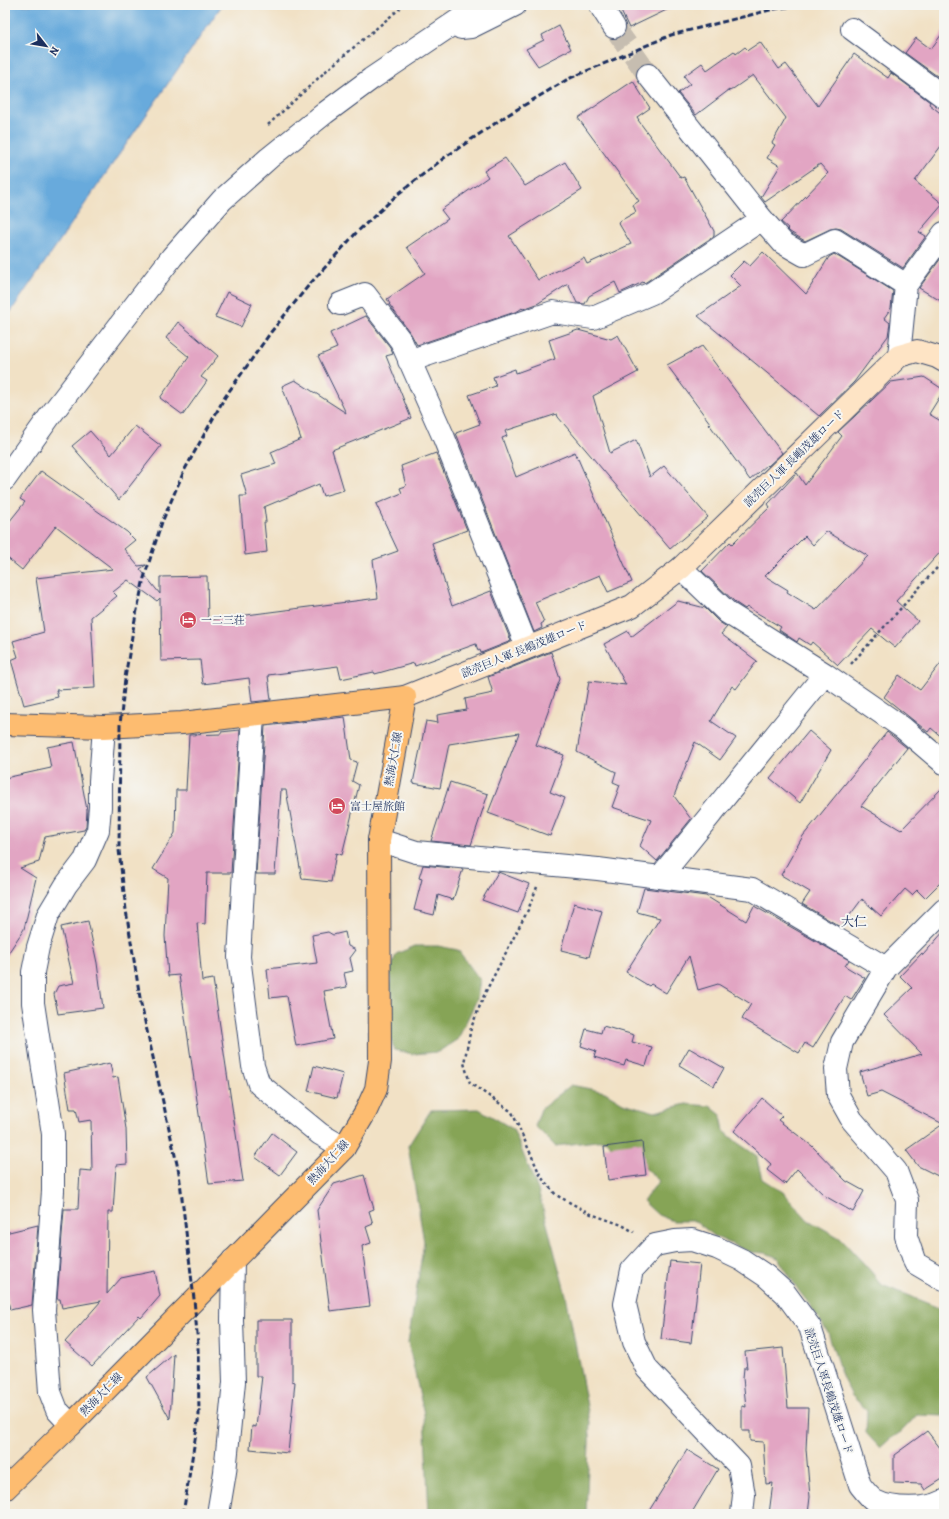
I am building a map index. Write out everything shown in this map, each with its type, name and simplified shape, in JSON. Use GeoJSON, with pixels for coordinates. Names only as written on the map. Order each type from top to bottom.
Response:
{"type":"FeatureCollection","features":[{"type":"Feature","properties":{"kind":"main road"},"geometry":{"type":"LineString","coordinates":[[899,356],[917,351],[937,357],[944,361]]}},
{"type":"Feature","properties":{"kind":"main road","name":"読売巨人軍 長嶋茂雄ロード"},"geometry":{"type":"LineString","coordinates":[[5,724],[104,727],[182,723],[405,696],[632,606],[681,568],[899,356]]}},
{"type":"Feature","properties":{"kind":"main road","name":"熱海大仁線"},"geometry":{"type":"LineString","coordinates":[[5,1489],[71,1425],[344,1148],[366,1111],[376,1089],[380,1061],[379,840],[405,696]]}},
{"type":"Feature","properties":{"kind":"street"},"geometry":{"type":"LineString","coordinates":[[5,479],[50,416],[172,257],[222,200],[269,158],[325,113],[371,79],[481,5]]}},
{"type":"Feature","properties":{"kind":"street"},"geometry":{"type":"LineString","coordinates":[[442,31],[471,27],[515,5]]}},
{"type":"Feature","properties":{"kind":"street"},"geometry":{"type":"LineString","coordinates":[[600,5],[614,27]]}},
{"type":"Feature","properties":{"kind":"street"},"geometry":{"type":"LineString","coordinates":[[852,30],[944,97]]}},
{"type":"Feature","properties":{"kind":"street"},"geometry":{"type":"LineString","coordinates":[[648,75],[762,219],[783,243],[804,255],[835,240],[906,286]]}},
{"type":"Feature","properties":{"kind":"street"},"geometry":{"type":"LineString","coordinates":[[409,361],[553,312],[593,318],[652,293],[762,219]]}},
{"type":"Feature","properties":{"kind":"street"},"geometry":{"type":"LineString","coordinates":[[899,356],[906,286],[944,233]]}},
{"type":"Feature","properties":{"kind":"street"},"geometry":{"type":"LineString","coordinates":[[340,304],[365,294],[401,340],[444,438],[528,647]]}},
{"type":"Feature","properties":{"kind":"street"},"geometry":{"type":"LineString","coordinates":[[681,568],[728,613],[830,678],[903,728],[944,763]]}},
{"type":"Feature","properties":{"kind":"street"},"geometry":{"type":"LineString","coordinates":[[660,877],[830,678]]}},
{"type":"Feature","properties":{"kind":"street"},"geometry":{"type":"LineString","coordinates":[[253,715],[239,957],[253,1066],[259,1084],[320,1134],[344,1148]]}},
{"type":"Feature","properties":{"kind":"street"},"geometry":{"type":"LineString","coordinates":[[71,1425],[56,1410],[50,1392],[44,1310],[53,1191],[53,1134],[33,1003],[33,972],[38,947],[48,915],[66,885],[85,860],[98,830],[104,727]]}},
{"type":"Feature","properties":{"kind":"street"},"geometry":{"type":"LineString","coordinates":[[379,840],[416,852],[598,869],[752,889],[886,968]]}},
{"type":"Feature","properties":{"kind":"street"},"geometry":{"type":"LineString","coordinates":[[944,910],[886,968],[842,1042],[836,1069],[838,1095],[852,1120],[896,1171],[907,1200],[906,1236],[915,1263],[944,1280]]}},
{"type":"Feature","properties":{"kind":"street","name":"読売巨人軍長嶋茂雄ロード"},"geometry":{"type":"LineString","coordinates":[[655,1245],[675,1241],[692,1240],[717,1248],[742,1260],[766,1276],[785,1293],[810,1327],[860,1485],[875,1501],[897,1507],[915,1508],[944,1501]]}},
{"type":"Feature","properties":{"kind":"street"},"geometry":{"type":"LineString","coordinates":[[655,1245],[632,1270],[625,1304],[634,1342],[646,1369],[739,1466],[744,1495],[742,1514]]}},
{"type":"Feature","properties":{"kind":"street"},"geometry":{"type":"LineString","coordinates":[[218,1514],[225,1472],[234,1382],[232,1320],[233,1260]]}},
{"type":"Feature","properties":{"kind":"path"},"geometry":{"type":"LineString","coordinates":[[266,127],[332,65],[404,5]]}},
{"type":"Feature","properties":{"kind":"path"},"geometry":{"type":"LineString","coordinates":[[830,678],[944,560]]}},
{"type":"Feature","properties":{"kind":"path"},"geometry":{"type":"LineString","coordinates":[[546,864],[528,910],[485,993],[471,1028],[464,1063],[470,1083],[512,1112],[541,1177],[556,1195],[591,1214],[622,1225],[655,1245]]}},
{"type":"Feature","properties":{"kind":"green space"},"geometry":{"type":"Polygon","coordinates":[[[415,946],[438,946],[458,950],[480,980],[477,999],[458,1039],[438,1052],[413,1054],[394,1050],[390,1035],[392,1011],[390,972],[396,954],[415,946]]]}},
{"type":"Feature","properties":{"kind":"green space"},"geometry":{"type":"Polygon","coordinates":[[[571,1085],[605,1092],[623,1103],[655,1112],[686,1104],[710,1106],[721,1115],[724,1131],[757,1156],[762,1179],[783,1192],[808,1220],[840,1238],[882,1285],[944,1310],[944,1416],[917,1415],[901,1432],[880,1448],[866,1433],[867,1410],[852,1396],[842,1376],[828,1333],[778,1258],[766,1253],[750,1252],[716,1237],[695,1221],[673,1221],[658,1215],[643,1201],[659,1181],[644,1167],[622,1156],[605,1140],[555,1146],[535,1126],[541,1109],[571,1085]]]}},
{"type":"Feature","properties":{"kind":"green space"},"geometry":{"type":"Polygon","coordinates":[[[479,1109],[513,1129],[538,1190],[566,1295],[590,1422],[586,1514],[429,1514],[424,1414],[408,1342],[424,1242],[408,1146],[431,1110],[479,1109]]]}},
{"type":"Feature","properties":{"kind":"water"},"geometry":{"type":"Polygon","coordinates":[[[5,5],[222,5],[5,320],[5,5]]]}},
{"type":"Feature","properties":{"kind":"building"},"geometry":{"type":"Polygon","coordinates":[[[618,5],[677,5],[629,28],[618,5]]]}},
{"type":"Feature","properties":{"kind":"building"},"geometry":{"type":"Polygon","coordinates":[[[559,26],[571,49],[538,66],[526,49],[544,40],[542,35],[559,26]]]}},
{"type":"Feature","properties":{"kind":"building"},"geometry":{"type":"Polygon","coordinates":[[[944,31],[944,81],[905,53],[916,38],[931,49],[944,31]]]}},
{"type":"Feature","properties":{"kind":"building"},"geometry":{"type":"Polygon","coordinates":[[[760,42],[779,69],[786,64],[818,106],[854,54],[888,78],[891,73],[930,102],[929,104],[944,116],[944,142],[915,181],[943,204],[919,232],[926,236],[903,268],[841,229],[830,229],[805,241],[790,232],[781,222],[828,173],[820,164],[765,202],[761,197],[780,166],[767,158],[775,145],[772,143],[786,118],[753,75],[730,91],[729,90],[696,115],[678,93],[690,84],[684,76],[702,63],[707,70],[734,51],[736,54],[745,47],[748,50],[760,42]]]}},
{"type":"Feature","properties":{"kind":"building"},"geometry":{"type":"Polygon","coordinates":[[[633,81],[650,108],[637,117],[638,120],[681,178],[684,177],[714,231],[714,236],[646,282],[620,293],[615,282],[589,296],[585,304],[577,303],[568,284],[537,304],[417,345],[387,299],[425,273],[407,247],[448,219],[441,210],[488,177],[484,171],[505,158],[525,186],[565,162],[582,190],[509,236],[538,280],[584,258],[587,264],[631,244],[618,222],[636,212],[633,205],[639,201],[578,118],[633,81]]]}},
{"type":"Feature","properties":{"kind":"building"},"geometry":{"type":"Polygon","coordinates":[[[763,252],[806,294],[829,257],[834,254],[893,291],[891,308],[884,318],[890,323],[888,336],[854,382],[819,416],[698,316],[741,286],[730,275],[744,261],[750,266],[763,252]]]}},
{"type":"Feature","properties":{"kind":"building"},"geometry":{"type":"Polygon","coordinates":[[[944,254],[944,303],[919,288],[944,254]]]}},
{"type":"Feature","properties":{"kind":"building"},"geometry":{"type":"Polygon","coordinates":[[[227,292],[252,304],[241,327],[215,317],[227,292]]]}},
{"type":"Feature","properties":{"kind":"building"},"geometry":{"type":"Polygon","coordinates":[[[366,316],[390,347],[393,354],[386,356],[411,418],[332,450],[344,490],[323,496],[319,484],[264,507],[267,552],[245,555],[240,496],[247,496],[241,475],[276,464],[271,452],[301,439],[282,386],[295,380],[346,413],[318,356],[337,348],[330,333],[366,316]]]}},
{"type":"Feature","properties":{"kind":"building"},"geometry":{"type":"Polygon","coordinates":[[[178,322],[218,356],[201,377],[207,381],[183,415],[160,398],[189,357],[166,338],[178,322]]]}},
{"type":"Feature","properties":{"kind":"building"},"geometry":{"type":"Polygon","coordinates":[[[578,330],[611,339],[618,335],[638,372],[593,396],[610,453],[636,440],[650,477],[664,466],[708,517],[670,549],[557,414],[505,431],[507,436],[502,438],[516,477],[575,452],[632,582],[608,592],[600,575],[535,602],[544,622],[541,624],[542,628],[534,632],[456,433],[480,424],[469,395],[496,386],[493,377],[515,369],[516,373],[555,359],[549,340],[578,330]]]}},
{"type":"Feature","properties":{"kind":"building"},"geometry":{"type":"Polygon","coordinates":[[[702,346],[782,453],[750,480],[667,365],[702,346]]]}},
{"type":"Feature","properties":{"kind":"building"},"geometry":{"type":"Polygon","coordinates":[[[924,377],[944,390],[929,414],[944,423],[944,548],[896,601],[918,621],[895,648],[872,629],[838,665],[812,642],[810,645],[799,638],[797,642],[779,630],[781,627],[747,607],[745,609],[736,603],[702,571],[730,542],[732,544],[770,507],[768,504],[797,473],[805,485],[842,436],[838,432],[891,382],[924,377]],[[826,531],[813,545],[805,536],[765,576],[816,610],[868,556],[826,531]]]}},
{"type":"Feature","properties":{"kind":"building"},"geometry":{"type":"Polygon","coordinates":[[[135,426],[161,446],[119,500],[72,446],[90,431],[111,455],[135,426]]]}},
{"type":"Feature","properties":{"kind":"building"},"geometry":{"type":"Polygon","coordinates":[[[436,453],[467,530],[432,543],[452,606],[491,591],[511,641],[481,653],[480,650],[478,651],[476,644],[415,666],[414,663],[375,674],[374,672],[341,679],[338,666],[268,675],[271,700],[252,702],[249,678],[203,684],[200,660],[161,661],[160,598],[157,601],[128,580],[113,592],[117,596],[91,617],[95,688],[56,690],[58,697],[24,705],[11,660],[18,657],[13,641],[44,632],[36,578],[113,569],[56,526],[22,570],[5,556],[5,527],[25,502],[20,499],[41,471],[127,532],[135,540],[124,549],[138,566],[146,565],[140,569],[160,594],[160,577],[207,576],[208,620],[378,598],[373,560],[398,551],[376,504],[402,493],[400,488],[406,486],[401,466],[436,453]]]}},
{"type":"Feature","properties":{"kind":"building"},"geometry":{"type":"Polygon","coordinates":[[[678,601],[705,608],[719,622],[727,627],[721,634],[757,661],[736,689],[732,686],[711,721],[736,738],[720,760],[695,742],[674,796],[691,819],[657,861],[640,846],[651,820],[612,807],[620,785],[613,782],[616,772],[577,752],[589,681],[626,685],[604,644],[628,631],[631,637],[678,601]]]}},
{"type":"Feature","properties":{"kind":"building"},"geometry":{"type":"Polygon","coordinates":[[[551,652],[560,679],[536,745],[564,755],[550,792],[565,798],[550,836],[488,813],[519,733],[449,744],[440,788],[413,783],[426,721],[438,723],[437,715],[467,710],[465,699],[493,693],[488,677],[551,652]]]}},
{"type":"Feature","properties":{"kind":"building"},"geometry":{"type":"Polygon","coordinates":[[[944,659],[944,739],[931,728],[928,732],[884,697],[899,675],[920,690],[944,659]]]}},
{"type":"Feature","properties":{"kind":"building"},"geometry":{"type":"Polygon","coordinates":[[[345,717],[351,760],[357,762],[352,781],[359,785],[342,855],[336,853],[331,882],[302,879],[286,790],[281,790],[275,874],[256,874],[265,726],[345,717]]]}},
{"type":"Feature","properties":{"kind":"building"},"geometry":{"type":"Polygon","coordinates":[[[240,730],[231,873],[207,873],[205,924],[197,923],[202,981],[213,979],[243,1181],[209,1184],[179,975],[168,976],[165,936],[168,878],[153,869],[175,833],[176,790],[186,790],[189,735],[221,734],[221,732],[240,730]]]}},
{"type":"Feature","properties":{"kind":"building"},"geometry":{"type":"Polygon","coordinates":[[[809,731],[831,750],[800,803],[770,778],[809,731]]]}},
{"type":"Feature","properties":{"kind":"building"},"geometry":{"type":"Polygon","coordinates":[[[887,732],[907,748],[861,806],[901,830],[944,786],[944,879],[925,898],[917,890],[912,895],[905,889],[881,916],[862,899],[841,927],[802,904],[810,892],[781,875],[803,836],[887,732]]]}},
{"type":"Feature","properties":{"kind":"building"},"geometry":{"type":"Polygon","coordinates":[[[74,742],[87,810],[86,827],[84,830],[45,837],[39,862],[20,868],[36,878],[24,929],[5,958],[5,778],[51,768],[47,747],[74,742]]]}},
{"type":"Feature","properties":{"kind":"building"},"geometry":{"type":"Polygon","coordinates":[[[450,782],[488,794],[471,845],[431,841],[450,782]]]}},
{"type":"Feature","properties":{"kind":"building"},"geometry":{"type":"Polygon","coordinates":[[[423,865],[463,869],[453,900],[438,895],[434,915],[414,910],[422,879],[419,878],[423,865]]]}},
{"type":"Feature","properties":{"kind":"building"},"geometry":{"type":"Polygon","coordinates":[[[498,872],[529,884],[518,913],[482,900],[498,872]]]}},
{"type":"Feature","properties":{"kind":"building"},"geometry":{"type":"Polygon","coordinates":[[[644,888],[706,896],[746,921],[754,906],[849,960],[845,966],[865,978],[851,1000],[845,996],[813,1048],[805,1043],[799,1053],[742,1019],[751,1004],[718,984],[698,990],[689,956],[666,993],[651,984],[649,986],[626,972],[660,918],[637,912],[644,888]]]}},
{"type":"Feature","properties":{"kind":"building"},"geometry":{"type":"Polygon","coordinates":[[[574,903],[602,911],[589,957],[561,950],[574,903]]]}},
{"type":"Feature","properties":{"kind":"building"},"geometry":{"type":"Polygon","coordinates":[[[88,921],[97,963],[103,1008],[58,1014],[54,994],[58,986],[74,983],[61,927],[88,921]]]}},
{"type":"Feature","properties":{"kind":"building"},"geometry":{"type":"Polygon","coordinates":[[[944,931],[944,1179],[918,1166],[906,1150],[943,1124],[881,1092],[867,1096],[860,1072],[922,1054],[884,1015],[912,988],[900,976],[922,953],[923,955],[944,931]]]}},
{"type":"Feature","properties":{"kind":"building"},"geometry":{"type":"Polygon","coordinates":[[[328,932],[333,935],[345,932],[348,946],[356,950],[350,958],[353,971],[344,973],[347,987],[324,991],[333,1039],[296,1046],[287,996],[270,998],[267,969],[317,963],[312,935],[328,932]]]}},
{"type":"Feature","properties":{"kind":"building"},"geometry":{"type":"Polygon","coordinates":[[[603,1026],[634,1035],[632,1042],[652,1047],[646,1066],[626,1060],[624,1066],[594,1057],[596,1051],[581,1046],[586,1029],[601,1033],[603,1026]]]}},
{"type":"Feature","properties":{"kind":"building"},"geometry":{"type":"Polygon","coordinates":[[[689,1048],[724,1068],[714,1086],[679,1065],[689,1048]]]}},
{"type":"Feature","properties":{"kind":"building"},"geometry":{"type":"Polygon","coordinates":[[[110,1063],[113,1078],[118,1077],[126,1129],[127,1164],[116,1165],[113,1212],[108,1212],[107,1294],[121,1278],[155,1271],[160,1296],[141,1318],[139,1316],[92,1366],[65,1342],[101,1301],[62,1308],[60,1299],[57,1299],[64,1209],[78,1209],[80,1170],[92,1171],[91,1120],[79,1122],[76,1109],[70,1109],[64,1073],[110,1063]]]}},
{"type":"Feature","properties":{"kind":"building"},"geometry":{"type":"Polygon","coordinates":[[[314,1066],[343,1074],[337,1098],[308,1091],[314,1066]]]}},
{"type":"Feature","properties":{"kind":"building"},"geometry":{"type":"Polygon","coordinates":[[[762,1098],[782,1116],[778,1120],[812,1146],[846,1181],[864,1191],[853,1212],[825,1196],[797,1169],[785,1184],[767,1170],[771,1164],[734,1131],[762,1098]]]}},
{"type":"Feature","properties":{"kind":"building"},"geometry":{"type":"Polygon","coordinates":[[[272,1133],[297,1152],[280,1175],[255,1157],[272,1133]]]}},
{"type":"Feature","properties":{"kind":"building"},"geometry":{"type":"Polygon","coordinates":[[[642,1142],[646,1175],[608,1180],[604,1147],[642,1142]]]}},
{"type":"Feature","properties":{"kind":"building"},"geometry":{"type":"Polygon","coordinates":[[[364,1175],[374,1209],[369,1211],[373,1224],[366,1227],[371,1243],[362,1246],[370,1306],[330,1311],[317,1210],[334,1184],[364,1175]]]}},
{"type":"Feature","properties":{"kind":"building"},"geometry":{"type":"Polygon","coordinates":[[[38,1225],[32,1305],[10,1310],[5,1286],[5,1233],[38,1225]]]}},
{"type":"Feature","properties":{"kind":"building"},"geometry":{"type":"Polygon","coordinates":[[[670,1261],[700,1264],[691,1343],[661,1339],[670,1261]]]}},
{"type":"Feature","properties":{"kind":"building"},"geometry":{"type":"Polygon","coordinates":[[[256,1320],[292,1320],[292,1381],[295,1382],[288,1453],[250,1449],[252,1426],[256,1427],[262,1376],[256,1376],[256,1320]]]}},
{"type":"Feature","properties":{"kind":"building"},"geometry":{"type":"Polygon","coordinates":[[[783,1348],[788,1408],[808,1408],[806,1449],[810,1497],[808,1514],[769,1514],[773,1483],[766,1484],[763,1442],[750,1441],[750,1431],[742,1431],[742,1406],[746,1407],[743,1378],[744,1368],[747,1368],[745,1352],[783,1348]]]}},
{"type":"Feature","properties":{"kind":"building"},"geometry":{"type":"Polygon","coordinates":[[[174,1354],[170,1419],[147,1377],[174,1354]]]}},
{"type":"Feature","properties":{"kind":"building"},"geometry":{"type":"Polygon","coordinates":[[[927,1431],[944,1453],[944,1478],[925,1490],[921,1484],[894,1483],[894,1455],[927,1431]]]}},
{"type":"Feature","properties":{"kind":"building"},"geometry":{"type":"Polygon","coordinates":[[[687,1450],[718,1469],[691,1514],[647,1514],[687,1450]]]}},
{"type":"Feature","properties":{"kind":"tunnel"},"geometry":{"type":"LineString","coordinates":[[614,27],[648,75]]}},
{"type":"Feature","properties":{"kind":"railway"},"geometry":{"type":"LineString","coordinates":[[183,1514],[199,1415],[198,1345],[194,1299],[179,1173],[141,1004],[126,910],[119,850],[120,725],[125,678],[134,624],[144,578],[162,522],[184,471],[225,397],[271,332],[309,285],[357,232],[398,194],[444,158],[506,116],[568,79],[671,35],[774,9],[803,5]]}},
{"type":"Feature","properties":{"kind":"place","name":"一二三荘"},"geometry":{"type":"Point","coordinates":[188,620]}},
{"type":"Feature","properties":{"kind":"place","name":"富士屋旅館"},"geometry":{"type":"Point","coordinates":[337,806]}},
{"type":"Feature","properties":{"kind":"district","name":"大仁"},"geometry":{"type":"Point","coordinates":[854,921]}}]}
